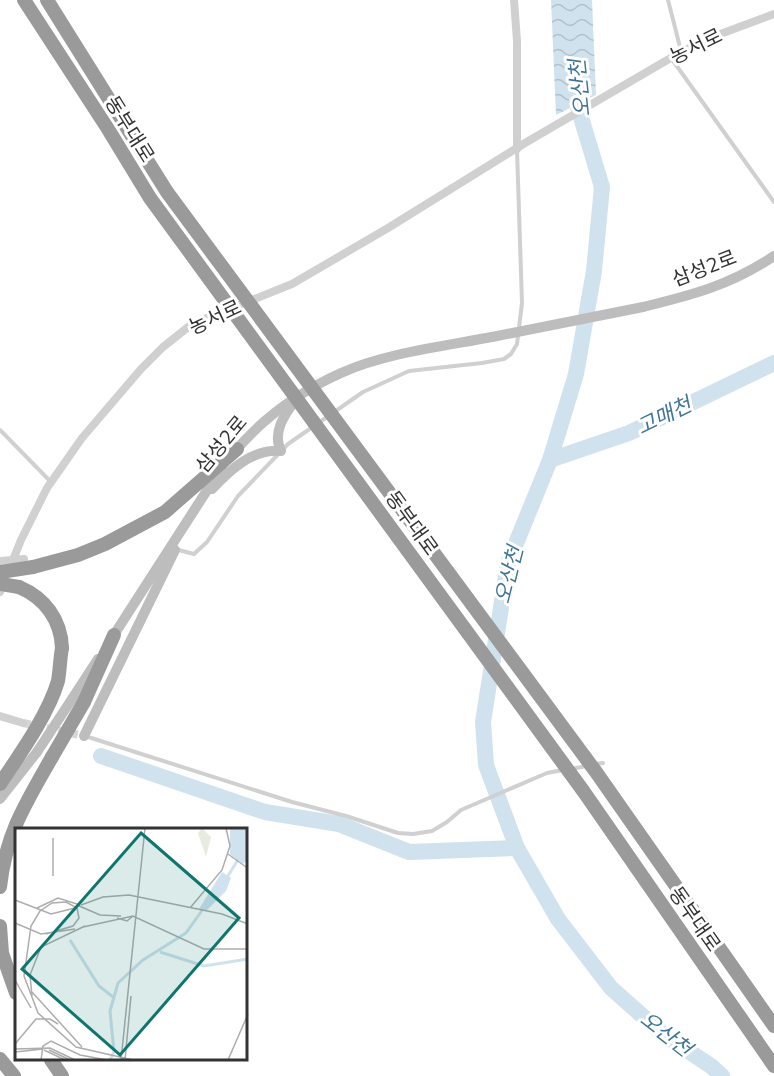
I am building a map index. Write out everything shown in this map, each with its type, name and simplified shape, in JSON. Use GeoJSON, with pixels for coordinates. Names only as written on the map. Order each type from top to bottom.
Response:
{"type":"FeatureCollection","features":[{"type":"Feature","properties":{"kind":"highway","name":"동부대로"},"geometry":{"type":"LineString","coordinates":[[24,0],[150,198],[584,792],[774,1066]]}},
{"type":"Feature","properties":{"kind":"highway","name":"동부대로"},"geometry":{"type":"LineString","coordinates":[[46,0],[167,192],[596,772],[774,1026]]}},
{"type":"Feature","properties":{"kind":"highway"},"geometry":{"type":"LineString","coordinates":[[0,572],[29,563],[54,562],[105,544],[165,512],[237,449]]}},
{"type":"Feature","properties":{"kind":"highway"},"geometry":{"type":"LineString","coordinates":[[0,584],[19,587],[35,595],[51,612],[62,634],[58,681],[25,747],[0,784]]}},
{"type":"Feature","properties":{"kind":"highway"},"geometry":{"type":"LineString","coordinates":[[0,887],[3,861],[16,820],[52,757],[78,700],[114,635]]}},
{"type":"Feature","properties":{"kind":"highway"},"geometry":{"type":"LineString","coordinates":[[0,926],[2,953],[15,990]]}},
{"type":"Feature","properties":{"kind":"highway"},"geometry":{"type":"LineString","coordinates":[[0,1059],[14,1076]]}},
{"type":"Feature","properties":{"kind":"highway"},"geometry":{"type":"LineString","coordinates":[[52,1061],[62,1076]]}},
{"type":"Feature","properties":{"kind":"highway"},"geometry":{"type":"LineString","coordinates":[[0,1072],[4,1076]]}},
{"type":"Feature","properties":{"kind":"main road","name":"삼성2로"},"geometry":{"type":"LineString","coordinates":[[114,635],[217,473],[273,413],[300,396],[342,373],[374,362],[643,307],[706,291],[774,256]]}},
{"type":"Feature","properties":{"kind":"main road"},"geometry":{"type":"LineString","coordinates":[[84,736],[198,502],[250,457],[261,452],[281,451],[277,436],[280,425],[287,411],[300,396]]}},
{"type":"Feature","properties":{"kind":"main road"},"geometry":{"type":"LineString","coordinates":[[0,799],[78,700]]}},
{"type":"Feature","properties":{"kind":"street"},"geometry":{"type":"LineString","coordinates":[[514,0],[517,41],[517,149]]}},
{"type":"Feature","properties":{"kind":"street","name":"농서로"},"geometry":{"type":"LineString","coordinates":[[0,592],[21,540],[51,482],[82,438],[163,347],[192,324],[292,284],[517,149],[525,142],[681,52],[715,36],[774,14]]}},
{"type":"Feature","properties":{"kind":"street"},"geometry":{"type":"LineString","coordinates":[[0,561],[29,563]]}},
{"type":"Feature","properties":{"kind":"street"},"geometry":{"type":"LineString","coordinates":[[0,717],[23,723]]}},
{"type":"Feature","properties":{"kind":"lane"},"geometry":{"type":"LineString","coordinates":[[668,0],[681,52]]}},
{"type":"Feature","properties":{"kind":"lane"},"geometry":{"type":"LineString","coordinates":[[671,58],[774,202]]}},
{"type":"Feature","properties":{"kind":"lane"},"geometry":{"type":"LineString","coordinates":[[176,549],[194,554],[207,542],[238,496],[288,444],[363,392],[409,371],[482,363],[504,359],[511,354],[517,344],[522,303],[517,149]]}},
{"type":"Feature","properties":{"kind":"lane"},"geometry":{"type":"LineString","coordinates":[[0,430],[51,482]]}},
{"type":"Feature","properties":{"kind":"lane"},"geometry":{"type":"LineString","coordinates":[[84,736],[250,789],[398,833],[413,834],[432,831],[461,810],[547,773],[603,763]]}},
{"type":"Feature","properties":{"kind":"water"},"geometry":{"type":"Polygon","coordinates":[[[551,0],[592,0],[596,95],[556,115],[551,0]]]}},
{"type":"Feature","properties":{"kind":"waterway","name":"오산천"},"geometry":{"type":"LineString","coordinates":[[577,82],[577,104],[602,187],[594,271],[576,374],[550,460],[508,563],[483,722],[486,765],[517,848],[558,919],[611,988],[664,1035],[711,1066],[722,1076]]}},
{"type":"Feature","properties":{"kind":"waterway","name":"고매천"},"geometry":{"type":"LineString","coordinates":[[550,460],[629,433],[774,363]]}},
{"type":"Feature","properties":{"kind":"waterway"},"geometry":{"type":"LineString","coordinates":[[101,756],[265,812],[339,824],[409,852],[517,848]]}},
{"type":"Feature","properties":{"kind":"tunnel"},"geometry":{"type":"LineString","coordinates":[[23,723],[84,736]]}}]}
